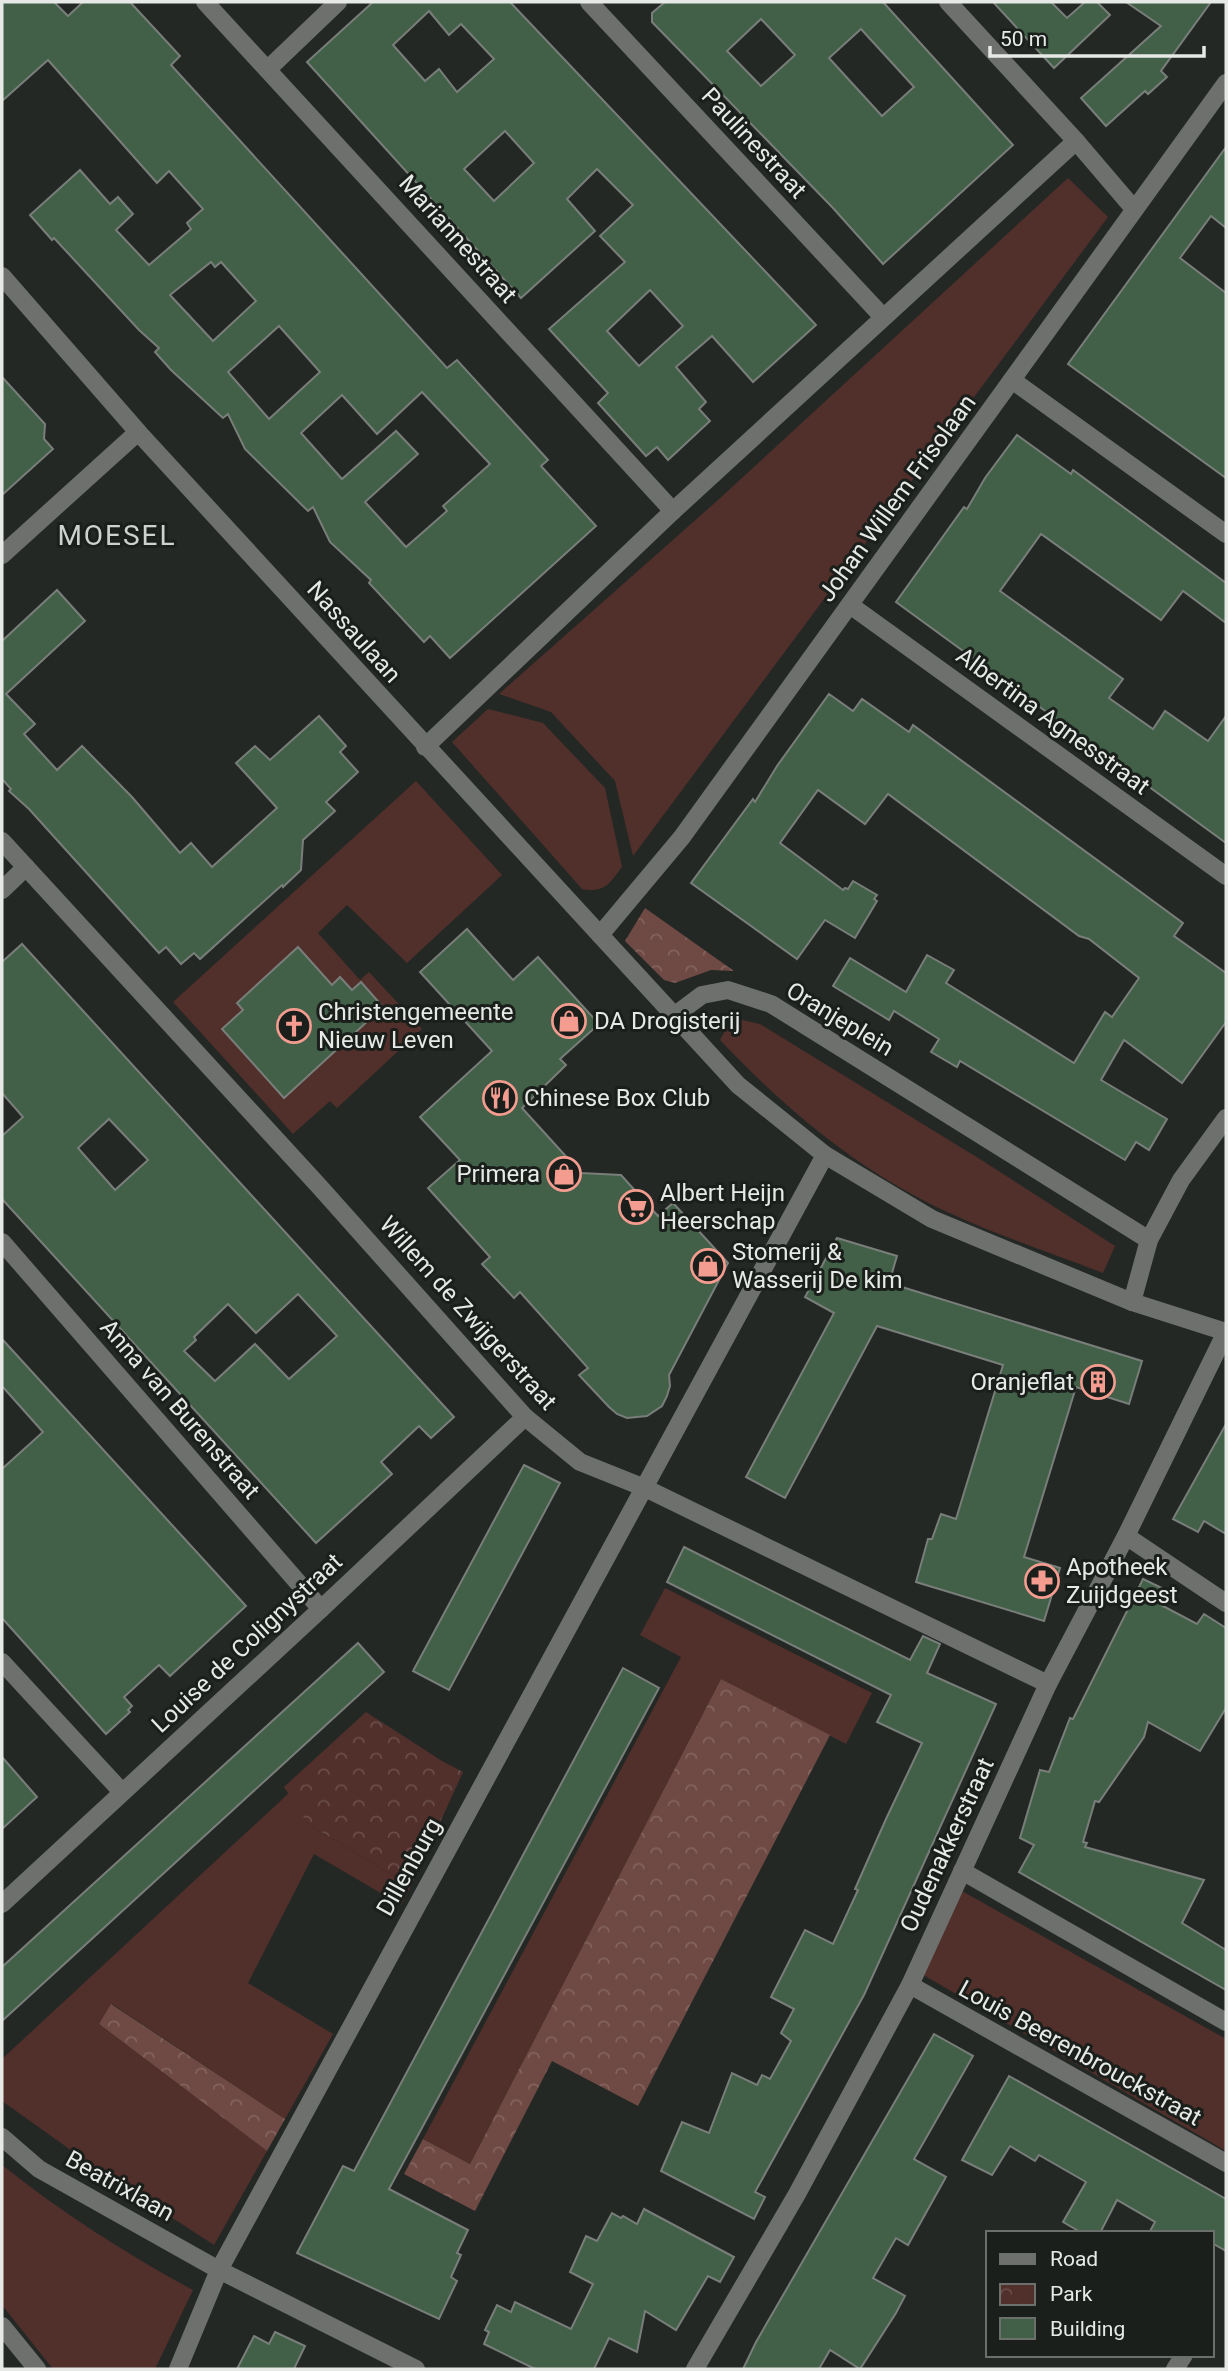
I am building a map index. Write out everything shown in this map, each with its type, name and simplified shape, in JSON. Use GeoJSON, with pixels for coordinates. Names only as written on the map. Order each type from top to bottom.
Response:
{"type":"FeatureCollection","features":[{"type":"Feature","properties":{"kind":"street","name":"Mariannestraat"},"geometry":{"type":"LineString","coordinates":[[205,2],[673,511]]}},
{"type":"Feature","properties":{"kind":"street"},"geometry":{"type":"LineString","coordinates":[[268,69],[338,2]]}},
{"type":"Feature","properties":{"kind":"street","name":"Paulinestraat"},"geometry":{"type":"LineString","coordinates":[[589,2],[883,317]]}},
{"type":"Feature","properties":{"kind":"street"},"geometry":{"type":"LineString","coordinates":[[948,2],[1135,209]]}},
{"type":"Feature","properties":{"kind":"street","name":"Johan Willem Frisolaan"},"geometry":{"type":"LineString","coordinates":[[600,935],[682,838],[1226,83]]}},
{"type":"Feature","properties":{"kind":"street"},"geometry":{"type":"LineString","coordinates":[[425,747],[673,511],[1076,141]]}},
{"type":"Feature","properties":{"kind":"street","name":"Nassaulaan"},"geometry":{"type":"LineString","coordinates":[[2,276],[138,432],[674,1016]]}},
{"type":"Feature","properties":{"kind":"street"},"geometry":{"type":"LineString","coordinates":[[1012,380],[1226,534]]}},
{"type":"Feature","properties":{"kind":"street"},"geometry":{"type":"LineString","coordinates":[[2,555],[138,432]]}},
{"type":"Feature","properties":{"kind":"street","name":"Albertina Agnesstraat"},"geometry":{"type":"LineString","coordinates":[[850,605],[1226,876]]}},
{"type":"Feature","properties":{"kind":"street","name":"Willem de Zwijgerstraat"},"geometry":{"type":"LineString","coordinates":[[2,841],[318,1185],[525,1417],[580,1462],[645,1488],[1048,1684]]}},
{"type":"Feature","properties":{"kind":"street"},"geometry":{"type":"LineString","coordinates":[[2,890],[26,867]]}},
{"type":"Feature","properties":{"kind":"street","name":"Oranjeplein"},"geometry":{"type":"LineString","coordinates":[[674,1016],[702,995],[728,990],[771,1004],[1149,1240]]}},
{"type":"Feature","properties":{"kind":"street"},"geometry":{"type":"LineString","coordinates":[[674,1016],[738,1085],[825,1155],[932,1219],[1132,1302],[1226,1332]]}},
{"type":"Feature","properties":{"kind":"street"},"geometry":{"type":"LineString","coordinates":[[1132,1302],[1149,1240],[1181,1180],[1226,1118]]}},
{"type":"Feature","properties":{"kind":"street"},"geometry":{"type":"LineString","coordinates":[[645,1488],[825,1155]]}},
{"type":"Feature","properties":{"kind":"street","name":"Anna van Burenstraat"},"geometry":{"type":"LineString","coordinates":[[2,1242],[321,1609]]}},
{"type":"Feature","properties":{"kind":"street","name":"Oudenakkerstraat"},"geometry":{"type":"LineString","coordinates":[[695,2369],[797,2194],[911,1985],[1048,1684],[1126,1536],[1226,1332]]}},
{"type":"Feature","properties":{"kind":"street","name":"Louise de Colignystraat"},"geometry":{"type":"LineString","coordinates":[[2,1903],[525,1417]]}},
{"type":"Feature","properties":{"kind":"street","name":"Dillenburg"},"geometry":{"type":"LineString","coordinates":[[178,2369],[219,2270],[645,1488]]}},
{"type":"Feature","properties":{"kind":"street"},"geometry":{"type":"LineString","coordinates":[[1126,1536],[1226,1603]]}},
{"type":"Feature","properties":{"kind":"street"},"geometry":{"type":"LineString","coordinates":[[2,1662],[121,1793]]}},
{"type":"Feature","properties":{"kind":"street"},"geometry":{"type":"LineString","coordinates":[[962,1871],[1226,2022]]}},
{"type":"Feature","properties":{"kind":"street","name":"Louis Beerenbrouckstraat"},"geometry":{"type":"LineString","coordinates":[[911,1985],[1226,2164]]}},
{"type":"Feature","properties":{"kind":"street","name":"Beatrixlaan"},"geometry":{"type":"LineString","coordinates":[[2,2137],[39,2169],[219,2270],[416,2369]]}},
{"type":"Feature","properties":{"kind":"street"},"geometry":{"type":"LineString","coordinates":[[2,2326],[37,2369]]}},
{"type":"Feature","properties":{"kind":"green space"},"geometry":{"type":"Polygon","coordinates":[[[1068,178],[1108,217],[633,856],[615,781],[551,712],[499,694],[718,500],[1068,178]]]}},
{"type":"Feature","properties":{"kind":"green space"},"geometry":{"type":"Polygon","coordinates":[[[488,709],[543,723],[605,788],[622,867],[606,886],[596,890],[582,889],[452,742],[488,709]]]}},
{"type":"Feature","properties":{"kind":"green space"},"geometry":{"type":"Polygon","coordinates":[[[416,781],[502,875],[407,963],[347,905],[318,933],[360,980],[369,972],[422,1029],[337,1108],[330,1101],[293,1134],[173,1002],[416,781]]]}},
{"type":"Feature","properties":{"kind":"green space"},"geometry":{"type":"Polygon","coordinates":[[[645,908],[734,971],[711,970],[675,983],[664,980],[625,941],[645,908]]]}},
{"type":"Feature","properties":{"kind":"green space"},"geometry":{"type":"Polygon","coordinates":[[[738,1019],[760,1024],[1115,1246],[1103,1273],[954,1215],[889,1181],[858,1161],[772,1092],[720,1040],[730,1022],[738,1019]]]}},
{"type":"Feature","properties":{"kind":"green space"},"geometry":{"type":"Polygon","coordinates":[[[665,1588],[872,1693],[846,1744],[721,1679],[470,2164],[423,2139],[681,1657],[640,1635],[665,1588]]]}},
{"type":"Feature","properties":{"kind":"green space"},"geometry":{"type":"Polygon","coordinates":[[[721,1679],[830,1735],[638,2106],[552,2061],[475,2211],[404,2174],[423,2139],[470,2164],[721,1679]]]}},
{"type":"Feature","properties":{"kind":"green space"},"geometry":{"type":"Polygon","coordinates":[[[366,1712],[463,1772],[411,1886],[308,1824],[284,1787],[366,1712]]]}},
{"type":"Feature","properties":{"kind":"green space"},"geometry":{"type":"Polygon","coordinates":[[[289,1793],[308,1824],[411,1886],[401,1905],[314,1854],[248,1983],[333,2034],[285,2119],[112,2004],[99,2024],[267,2151],[214,2245],[103,2173],[2,2101],[2,2059],[289,1793]]]}},
{"type":"Feature","properties":{"kind":"green space"},"geometry":{"type":"Polygon","coordinates":[[[962,1891],[1226,2039],[1226,2151],[920,1973],[962,1891]]]}},
{"type":"Feature","properties":{"kind":"green space"},"geometry":{"type":"Polygon","coordinates":[[[111,2004],[285,2119],[267,2151],[99,2024],[111,2004]]]}},
{"type":"Feature","properties":{"kind":"green space"},"geometry":{"type":"Polygon","coordinates":[[[2,2165],[94,2232],[193,2290],[155,2369],[53,2369],[2,2305],[2,2165]]]}},
{"type":"Feature","properties":{"kind":"building"},"geometry":{"type":"Polygon","coordinates":[[[2,2],[54,2],[68,16],[83,2],[130,2],[180,56],[171,65],[447,368],[457,360],[548,460],[541,466],[596,526],[450,658],[430,636],[424,642],[369,583],[371,580],[330,542],[313,507],[308,511],[245,449],[228,414],[223,418],[171,370],[155,352],[159,348],[30,215],[80,170],[110,204],[118,197],[133,214],[116,230],[149,265],[191,229],[187,223],[203,209],[169,171],[157,183],[48,60],[2,101],[2,2]],[[211,262],[170,295],[213,341],[256,301],[221,262],[215,267],[211,262]],[[279,326],[228,372],[269,419],[320,372],[279,326]],[[422,392],[377,434],[342,395],[301,433],[342,479],[396,431],[418,454],[365,502],[406,547],[447,511],[443,506],[490,464],[422,392]]]}},
{"type":"Feature","properties":{"kind":"building"},"geometry":{"type":"Polygon","coordinates":[[[373,2],[510,2],[816,325],[753,382],[712,336],[676,367],[706,402],[699,409],[710,421],[668,460],[657,447],[646,456],[598,403],[608,393],[549,329],[625,262],[600,236],[633,205],[597,169],[567,199],[595,231],[521,298],[307,62],[373,2]],[[429,11],[393,45],[425,81],[439,69],[457,92],[494,59],[461,24],[449,35],[429,11]],[[505,131],[464,169],[494,201],[534,163],[505,131]],[[650,290],[607,331],[639,366],[683,326],[650,290]]]}},
{"type":"Feature","properties":{"kind":"building"},"geometry":{"type":"Polygon","coordinates":[[[665,2],[883,2],[1013,145],[883,264],[833,208],[652,22],[652,13],[665,2]],[[761,19],[727,51],[761,86],[795,55],[761,19]],[[861,29],[829,58],[882,116],[914,87],[861,29]]]}},
{"type":"Feature","properties":{"kind":"building"},"geometry":{"type":"Polygon","coordinates":[[[993,2],[1051,2],[1067,18],[1085,2],[1097,2],[1110,15],[1054,68],[993,2]]]}},
{"type":"Feature","properties":{"kind":"building"},"geometry":{"type":"Polygon","coordinates":[[[1126,2],[1211,2],[1161,71],[1167,77],[1148,94],[1145,91],[1106,126],[1081,98],[1161,26],[1126,2]]]}},
{"type":"Feature","properties":{"kind":"building"},"geometry":{"type":"Polygon","coordinates":[[[1226,147],[1226,228],[1211,216],[1180,258],[1226,293],[1226,478],[1068,364],[1226,147]]]}},
{"type":"Feature","properties":{"kind":"building"},"geometry":{"type":"Polygon","coordinates":[[[2,377],[45,424],[44,439],[53,449],[2,495],[2,377]]]}},
{"type":"Feature","properties":{"kind":"building"},"geometry":{"type":"Polygon","coordinates":[[[1017,435],[1071,474],[1073,470],[1226,583],[1226,623],[1183,591],[1161,620],[1041,534],[1000,591],[1123,679],[1109,698],[1153,729],[1165,711],[1208,741],[1226,716],[1226,843],[896,602],[964,507],[967,509],[985,478],[1017,435]]]}},
{"type":"Feature","properties":{"kind":"building"},"geometry":{"type":"Polygon","coordinates":[[[57,590],[85,621],[6,694],[35,724],[24,734],[57,770],[82,746],[132,797],[180,853],[191,843],[212,867],[277,808],[236,763],[255,746],[270,760],[319,716],[346,746],[340,752],[358,772],[326,802],[335,811],[303,840],[301,870],[200,959],[194,953],[181,964],[166,947],[159,953],[29,809],[9,791],[11,789],[2,779],[2,641],[57,590]]]}},
{"type":"Feature","properties":{"kind":"building"},"geometry":{"type":"Polygon","coordinates":[[[829,694],[853,711],[862,699],[909,732],[913,725],[1183,923],[1174,936],[1226,973],[1226,1022],[1182,1083],[1124,1040],[1101,1080],[1167,1119],[1149,1150],[1136,1142],[1125,1160],[960,1061],[957,1067],[931,1052],[939,1039],[894,1011],[889,1020],[833,986],[850,958],[906,992],[927,955],[954,970],[946,983],[1074,1063],[1105,1012],[1112,1017],[1139,978],[888,794],[865,824],[818,790],[780,843],[843,890],[848,889],[853,881],[877,895],[874,899],[877,901],[855,938],[825,920],[797,959],[691,883],[753,799],[755,802],[777,766],[829,694]]]}},
{"type":"Feature","properties":{"kind":"building"},"geometry":{"type":"Polygon","coordinates":[[[467,929],[513,980],[538,957],[599,1024],[560,1059],[566,1065],[522,1108],[581,1173],[621,1175],[658,1216],[673,1203],[728,1263],[669,1375],[670,1386],[662,1406],[647,1416],[627,1418],[609,1407],[579,1375],[588,1368],[520,1292],[514,1298],[482,1264],[490,1257],[428,1188],[460,1160],[420,1117],[492,1051],[420,972],[467,929]]]}},
{"type":"Feature","properties":{"kind":"building"},"geometry":{"type":"Polygon","coordinates":[[[22,944],[454,1417],[431,1438],[419,1426],[381,1462],[392,1474],[316,1543],[2,1199],[2,1136],[23,1117],[2,1093],[2,962],[22,944]],[[109,1119],[78,1148],[115,1190],[148,1160],[109,1119]],[[298,1294],[256,1333],[228,1304],[194,1337],[196,1340],[184,1351],[215,1381],[255,1344],[289,1379],[337,1336],[298,1294]]]}},
{"type":"Feature","properties":{"kind":"building","name":"Christengemeente Nieuw Leven"},"geometry":{"type":"Polygon","coordinates":[[[298,947],[332,985],[340,977],[352,990],[361,982],[383,1007],[284,1098],[222,1029],[243,1010],[237,1003],[298,947]]]}},
{"type":"Feature","properties":{"kind":"building"},"geometry":{"type":"Polygon","coordinates":[[[837,1238],[897,1256],[889,1283],[1142,1361],[1129,1404],[1076,1387],[1024,1557],[1060,1568],[1044,1621],[916,1582],[928,1539],[932,1539],[941,1514],[956,1519],[1003,1365],[877,1326],[785,1498],[746,1477],[834,1313],[805,1297],[837,1238]]]}},
{"type":"Feature","properties":{"kind":"building"},"geometry":{"type":"Polygon","coordinates":[[[2,1339],[246,1606],[170,1676],[159,1665],[124,1697],[132,1706],[128,1710],[130,1712],[106,1734],[2,1618],[2,1469],[43,1432],[2,1386],[2,1339]]]}},
{"type":"Feature","properties":{"kind":"building"},"geometry":{"type":"Polygon","coordinates":[[[1226,1424],[1226,1534],[1204,1521],[1198,1532],[1173,1519],[1226,1424]]]}},
{"type":"Feature","properties":{"kind":"building"},"geometry":{"type":"Polygon","coordinates":[[[524,1465],[560,1483],[449,1690],[413,1671],[524,1465]]]}},
{"type":"Feature","properties":{"kind":"building"},"geometry":{"type":"Polygon","coordinates":[[[684,1547],[910,1660],[923,1636],[940,1644],[927,1673],[996,1704],[864,1995],[755,2192],[765,2197],[754,2219],[661,2171],[682,2122],[709,2133],[732,2073],[757,2085],[762,2075],[770,2079],[791,2041],[781,2033],[794,2009],[771,1997],[805,1930],[833,1944],[858,1890],[855,1889],[922,1743],[877,1722],[891,1695],[667,1582],[684,1547]]]}},
{"type":"Feature","properties":{"kind":"building"},"geometry":{"type":"Polygon","coordinates":[[[1143,1579],[1168,1591],[1161,1605],[1197,1624],[1204,1614],[1226,1628],[1226,1708],[1200,1751],[1148,1722],[1144,1737],[1099,1802],[1095,1801],[1083,1842],[1087,1843],[1085,1847],[1204,1880],[1182,1923],[1226,1950],[1226,1990],[1019,1872],[1034,1845],[1020,1838],[1040,1770],[1049,1772],[1070,1718],[1073,1719],[1143,1579]]]}},
{"type":"Feature","properties":{"kind":"building"},"geometry":{"type":"Polygon","coordinates":[[[358,1643],[384,1672],[2,2021],[2,1967],[358,1643]]]}},
{"type":"Feature","properties":{"kind":"building"},"geometry":{"type":"Polygon","coordinates":[[[623,1668],[659,1688],[389,2189],[468,2230],[457,2253],[461,2255],[451,2277],[457,2281],[439,2319],[297,2253],[343,2166],[354,2171],[623,1668]]]}},
{"type":"Feature","properties":{"kind":"building"},"geometry":{"type":"Polygon","coordinates":[[[2,1757],[37,1797],[2,1829],[2,1757]]]}},
{"type":"Feature","properties":{"kind":"building"},"geometry":{"type":"Polygon","coordinates":[[[934,2034],[973,2056],[914,2159],[946,2177],[908,2245],[896,2238],[873,2278],[905,2296],[896,2313],[860,2369],[830,2350],[819,2369],[743,2369],[756,2342],[934,2034]]]}},
{"type":"Feature","properties":{"kind":"building"},"geometry":{"type":"Polygon","coordinates":[[[1009,2076],[1226,2199],[1226,2251],[1214,2244],[1214,2231],[1150,2231],[1155,2222],[1117,2200],[1101,2231],[1079,2231],[1063,2222],[1086,2182],[1039,2155],[1035,2161],[1010,2146],[992,2175],[962,2160],[1009,2076]]]}},
{"type":"Feature","properties":{"kind":"building"},"geometry":{"type":"Polygon","coordinates":[[[644,2209],[734,2257],[720,2282],[708,2276],[676,2330],[645,2311],[637,2352],[609,2338],[594,2369],[535,2369],[484,2344],[489,2332],[485,2330],[497,2305],[511,2312],[515,2302],[571,2329],[593,2284],[570,2272],[586,2236],[597,2241],[612,2213],[637,2224],[644,2209]]]}},
{"type":"Feature","properties":{"kind":"building"},"geometry":{"type":"Polygon","coordinates":[[[275,2332],[305,2346],[294,2369],[237,2369],[254,2336],[269,2344],[275,2332]]]}},
{"type":"Feature","properties":{"kind":"place","name":"DA Drogisterij"},"geometry":{"type":"Point","coordinates":[569,1021]}},
{"type":"Feature","properties":{"kind":"place","name":"Christengemeente Nieuw Leven"},"geometry":{"type":"Point","coordinates":[294,1026]}},
{"type":"Feature","properties":{"kind":"place","name":"Chinese Box Club"},"geometry":{"type":"Point","coordinates":[500,1098]}},
{"type":"Feature","properties":{"kind":"place","name":"Primera"},"geometry":{"type":"Point","coordinates":[564,1174]}},
{"type":"Feature","properties":{"kind":"place","name":"Albert Heijn Heerschap"},"geometry":{"type":"Point","coordinates":[636,1207]}},
{"type":"Feature","properties":{"kind":"place","name":"Stomerij & Wasserij De kim"},"geometry":{"type":"Point","coordinates":[708,1266]}},
{"type":"Feature","properties":{"kind":"place","name":"Oranjeflat"},"geometry":{"type":"Point","coordinates":[1098,1382]}},
{"type":"Feature","properties":{"kind":"place","name":"Apotheek Zuijdgeest"},"geometry":{"type":"Point","coordinates":[1042,1581]}},
{"type":"Feature","properties":{"kind":"district","name":"MOESEL"},"geometry":{"type":"Point","coordinates":[117,535]}}]}
